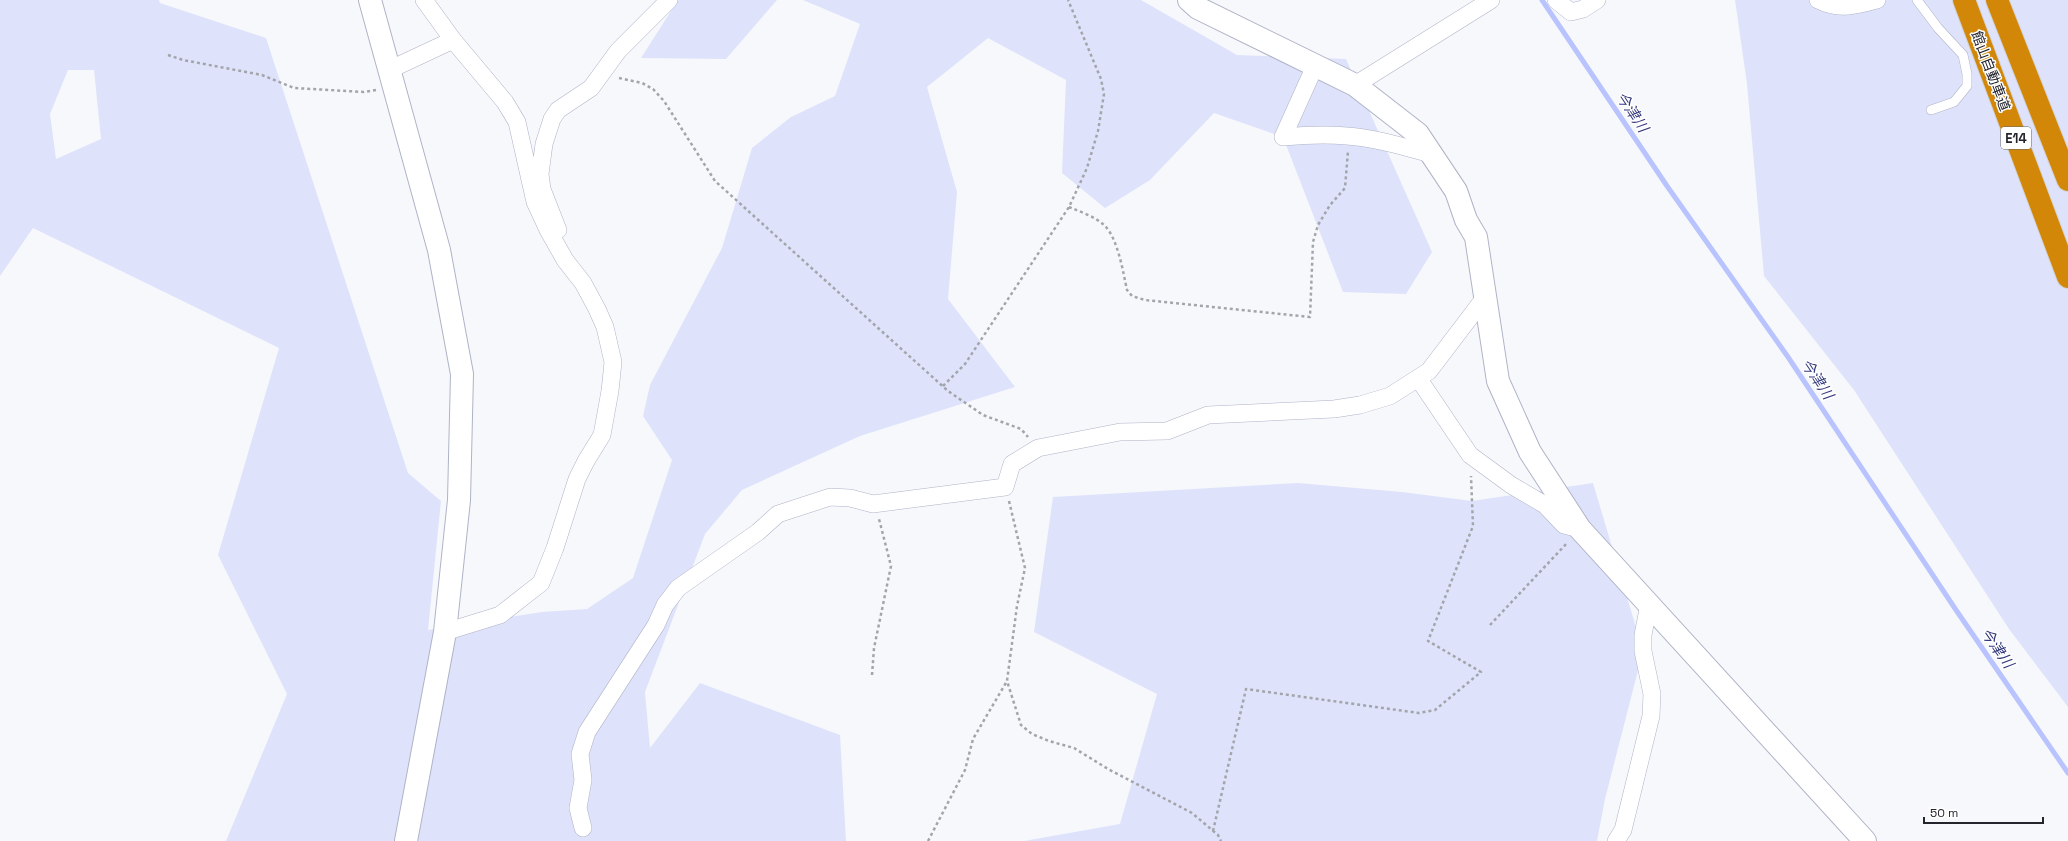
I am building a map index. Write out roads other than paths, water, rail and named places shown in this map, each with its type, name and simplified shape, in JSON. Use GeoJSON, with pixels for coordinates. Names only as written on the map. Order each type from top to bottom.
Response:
{"type":"FeatureCollection","features":[{"type":"Feature","properties":{"kind":"highway","name":"館山自動車道"},"geometry":{"type":"LineString","coordinates":[[1964,0],[2068,277]]}},
{"type":"Feature","properties":{"kind":"highway","name":"E14"},"geometry":{"type":"LineString","coordinates":[[1997,0],[2068,180]]}},
{"type":"Feature","properties":{"kind":"street"},"geometry":{"type":"LineString","coordinates":[[370,0],[439,250],[462,374],[459,500],[445,632],[406,841]]}},
{"type":"Feature","properties":{"kind":"street"},"geometry":{"type":"LineString","coordinates":[[424,0],[453,40],[505,102],[517,122],[535,202],[548,230],[565,260],[582,283],[606,327],[613,362],[610,391],[602,435],[577,480],[555,548],[541,583],[500,615],[445,632]]}},
{"type":"Feature","properties":{"kind":"street"},"geometry":{"type":"LineString","coordinates":[[565,260],[552,213],[542,189],[540,174],[540,161],[552,119],[558,110],[591,88],[618,51],[669,0]]}},
{"type":"Feature","properties":{"kind":"street"},"geometry":{"type":"LineString","coordinates":[[1189,0],[1198,8],[1355,85],[1418,134],[1456,192],[1466,220],[1476,236],[1498,381],[1530,452],[1580,529],[1862,840]]}},
{"type":"Feature","properties":{"kind":"street"},"geometry":{"type":"LineString","coordinates":[[1355,85],[1491,0]]}},
{"type":"Feature","properties":{"kind":"street"},"geometry":{"type":"LineString","coordinates":[[1556,0],[1571,12],[1582,9],[1597,0]]}},
{"type":"Feature","properties":{"kind":"street"},"geometry":{"type":"LineString","coordinates":[[1818,0],[1831,6],[1850,7],[1877,0]]}},
{"type":"Feature","properties":{"kind":"street"},"geometry":{"type":"LineString","coordinates":[[392,79],[453,40]]}},
{"type":"Feature","properties":{"kind":"street"},"geometry":{"type":"LineString","coordinates":[[1315,66],[1283,137],[1328,134],[1354,136],[1432,154]]}},
{"type":"Feature","properties":{"kind":"street"},"geometry":{"type":"LineString","coordinates":[[583,828],[578,808],[583,780],[580,754],[587,732],[656,625],[665,605],[678,588],[758,532],[778,514],[830,497],[850,498],[873,504],[1005,487],[1012,464],[1038,448],[1120,432],[1167,431],[1208,415],[1313,411],[1360,405],[1390,396],[1429,371],[1486,296]]}},
{"type":"Feature","properties":{"kind":"street"},"geometry":{"type":"LineString","coordinates":[[1418,378],[1470,455],[1511,485],[1545,505],[1564,525],[1580,529]]}},
{"type":"Feature","properties":{"kind":"street"},"geometry":{"type":"LineString","coordinates":[[1616,841],[1623,830],[1651,716],[1652,694],[1643,651],[1643,635],[1649,604]]}},
{"type":"Feature","properties":{"kind":"lane"},"geometry":{"type":"LineString","coordinates":[[1917,0],[1938,28],[1963,54],[1967,74],[1967,86],[1954,102],[1931,110]]}},
{"type":"Feature","properties":{"kind":"waterway","name":"今津川"},"geometry":{"type":"LineString","coordinates":[[1542,0],[1667,186],[1788,357],[1956,610],[2068,773]]}}]}
